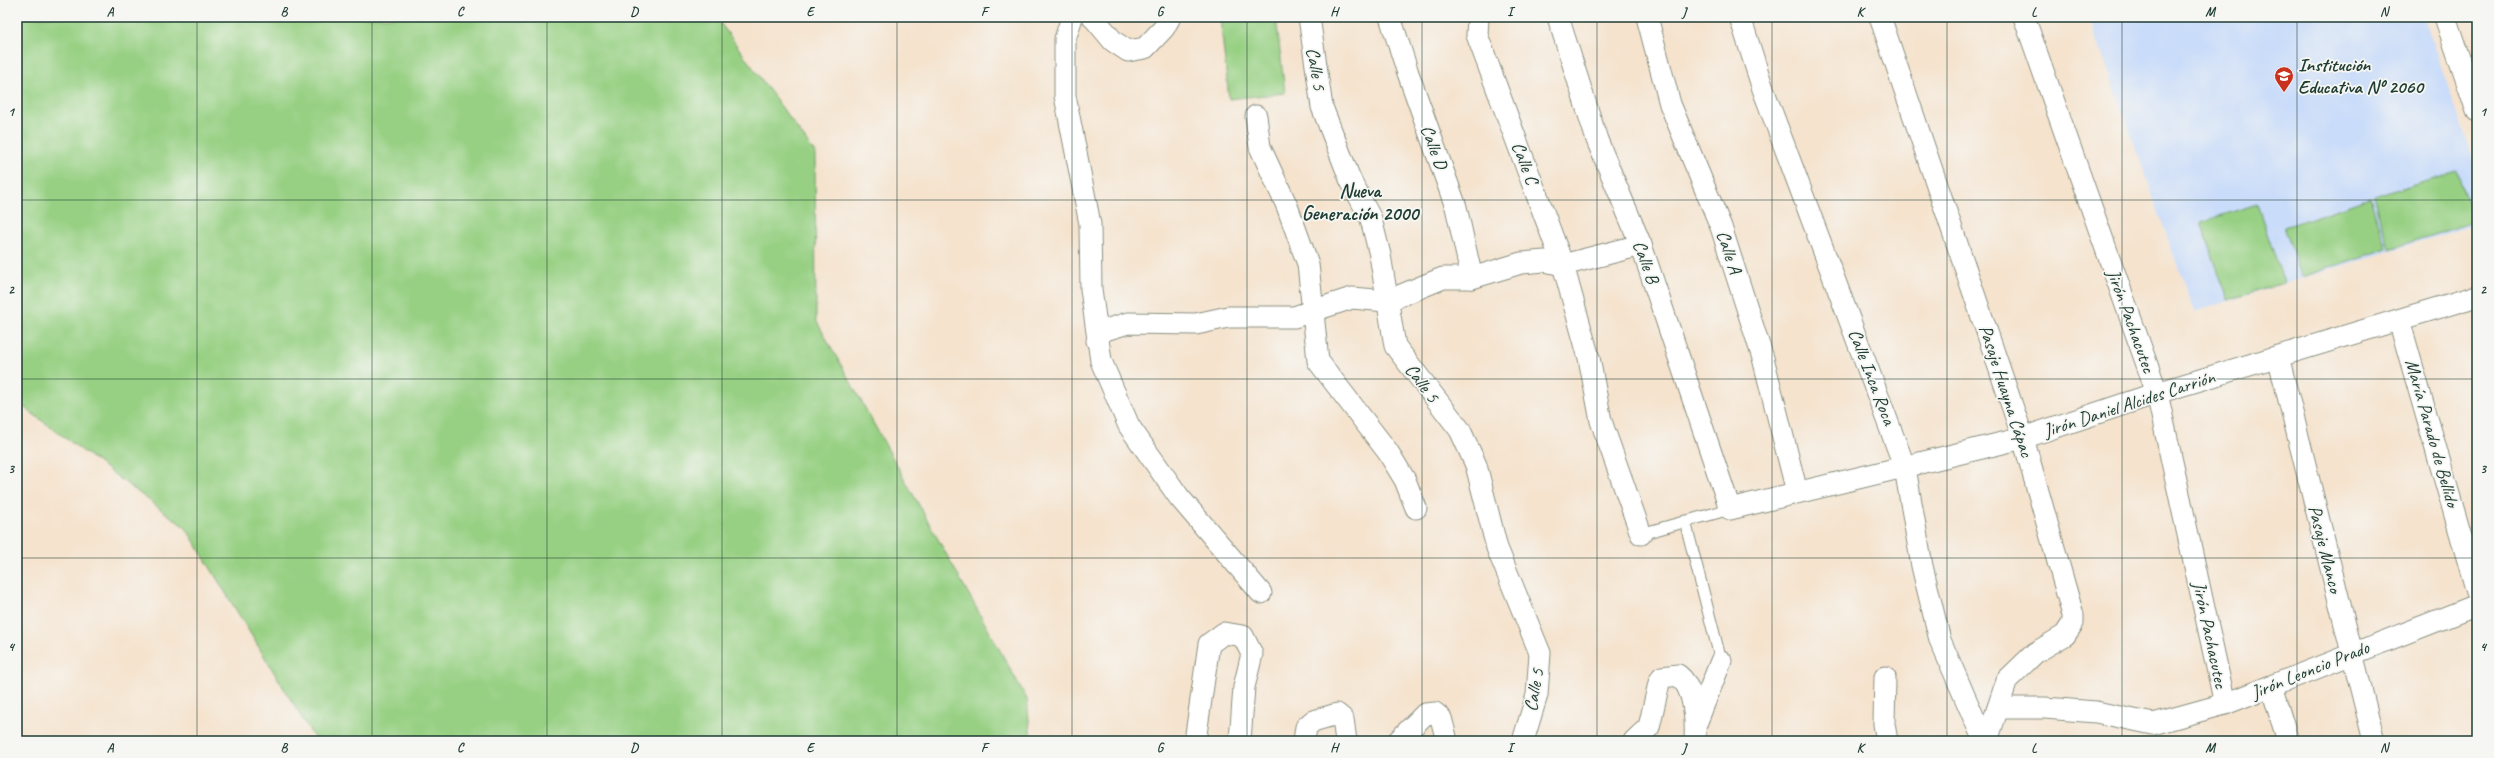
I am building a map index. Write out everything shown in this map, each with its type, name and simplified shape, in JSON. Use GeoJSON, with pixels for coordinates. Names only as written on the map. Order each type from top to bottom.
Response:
{"type":"FeatureCollection","features":[{"type":"Feature","properties":{"kind":"street"},"geometry":{"type":"LineString","coordinates":[[1072,17],[1065,39],[1065,96],[1090,224],[1091,289],[1097,341],[1101,361],[1129,426],[1179,497],[1261,593]]}},
{"type":"Feature","properties":{"kind":"street"},"geometry":{"type":"LineString","coordinates":[[1093,17],[1113,41],[1128,51],[1145,48],[1164,28],[1170,17]]}},
{"type":"Feature","properties":{"kind":"street","name":"Calle 5"},"geometry":{"type":"LineString","coordinates":[[1309,17],[1322,107],[1350,179],[1371,219],[1394,346],[1460,430],[1476,465],[1497,548],[1540,653],[1537,695],[1523,741]]}},
{"type":"Feature","properties":{"kind":"street","name":"Calle D"},"geometry":{"type":"LineString","coordinates":[[1390,17],[1408,73],[1456,207],[1472,278]]}},
{"type":"Feature","properties":{"kind":"street","name":"Calle C"},"geometry":{"type":"LineString","coordinates":[[1478,17],[1477,35],[1563,265],[1589,358],[1601,421],[1641,534]]}},
{"type":"Feature","properties":{"kind":"street","name":"Calle B"},"geometry":{"type":"LineString","coordinates":[[1558,17],[1597,140],[1641,245],[1730,509]]}},
{"type":"Feature","properties":{"kind":"street","name":"Calle A"},"geometry":{"type":"LineString","coordinates":[[1647,17],[1670,104],[1722,227],[1761,351],[1797,492]]}},
{"type":"Feature","properties":{"kind":"street","name":"Calle Inca Roca"},"geometry":{"type":"LineString","coordinates":[[1740,17],[1763,89],[1905,468],[1922,566],[1940,640],[1984,741]]}},
{"type":"Feature","properties":{"kind":"street","name":"Pasaje Huayna Cápac"},"geometry":{"type":"LineString","coordinates":[[1880,17],[2023,438],[2073,615],[2073,623],[2066,635],[2036,653],[2007,680],[1987,741]]}},
{"type":"Feature","properties":{"kind":"street","name":"Jirón Pachacutec"},"geometry":{"type":"LineString","coordinates":[[2024,17],[2157,393],[2225,704]]}},
{"type":"Feature","properties":{"kind":"street"},"geometry":{"type":"LineString","coordinates":[[2445,17],[2477,111]]}},
{"type":"Feature","properties":{"kind":"street"},"geometry":{"type":"LineString","coordinates":[[1256,116],[1260,148],[1287,206],[1308,264],[1318,362],[1388,452],[1405,480],[1416,508]]}},
{"type":"Feature","properties":{"kind":"street"},"geometry":{"type":"LineString","coordinates":[[1097,341],[1102,331],[1128,323],[1196,324],[1228,317],[1294,317],[1352,298],[1386,301],[1443,278],[1472,278],[1521,263],[1545,261],[1563,265],[1641,245]]}},
{"type":"Feature","properties":{"kind":"street","name":"Jirón Daniel Alcides Carrión"},"geometry":{"type":"LineString","coordinates":[[1730,509],[1797,492],[1905,468],[2023,438],[2157,393],[2477,296]]}},
{"type":"Feature","properties":{"kind":"street","name":"María Parado de Bellido"},"geometry":{"type":"LineString","coordinates":[[2400,320],[2477,592]]}},
{"type":"Feature","properties":{"kind":"street","name":"Pasaje Manco"},"geometry":{"type":"LineString","coordinates":[[2278,356],[2374,741]]}},
{"type":"Feature","properties":{"kind":"street","name":"Jirón Leoncio Prado"},"geometry":{"type":"LineString","coordinates":[[1998,708],[2045,708],[2096,712],[2155,733],[2351,653],[2477,605]]}},
{"type":"Feature","properties":{"kind":"street"},"geometry":{"type":"LineString","coordinates":[[1195,741],[1209,644],[1224,633],[1243,636],[1252,654],[1244,687],[1240,741]]}},
{"type":"Feature","properties":{"kind":"street"},"geometry":{"type":"LineString","coordinates":[[1696,733],[1721,661]]}},
{"type":"Feature","properties":{"kind":"street"},"geometry":{"type":"LineString","coordinates":[[1634,741],[1649,734],[1659,683],[1662,678],[1678,675],[1687,684],[1696,733]]}},
{"type":"Feature","properties":{"kind":"street"},"geometry":{"type":"LineString","coordinates":[[1885,677],[1884,724],[1887,741]]}},
{"type":"Feature","properties":{"kind":"street"},"geometry":{"type":"LineString","coordinates":[[2271,686],[2288,741]]}},
{"type":"Feature","properties":{"kind":"street"},"geometry":{"type":"LineString","coordinates":[[1398,741],[1425,714],[1435,713],[1441,718],[1446,741]]}},
{"type":"Feature","properties":{"kind":"street"},"geometry":{"type":"LineString","coordinates":[[1304,741],[1306,727],[1313,721],[1337,714],[1343,719],[1346,741]]}},
{"type":"Feature","properties":{"kind":"lane"},"geometry":{"type":"LineString","coordinates":[[1641,534],[1730,509]]}},
{"type":"Feature","properties":{"kind":"lane"},"geometry":{"type":"LineString","coordinates":[[1685,521],[1721,661]]}},
{"type":"Feature","properties":{"kind":"shaded area","name":"Institución Educativa Nº 2060"},"geometry":{"type":"Polygon","coordinates":[[[2089,17],[2424,17],[2477,170],[2477,224],[2194,312],[2089,17]]]}},
{"type":"Feature","properties":{"kind":"green space"},"geometry":{"type":"Polygon","coordinates":[[[17,17],[716,17],[815,153],[816,320],[1027,699],[1031,741],[316,741],[186,528],[17,402],[17,17]]]}},
{"type":"Feature","properties":{"kind":"green space"},"geometry":{"type":"Polygon","coordinates":[[[1220,17],[1276,17],[1285,93],[1229,99],[1220,17]]]}},
{"type":"Feature","properties":{"kind":"green space"},"geometry":{"type":"Polygon","coordinates":[[[2457,171],[2473,222],[2390,249],[2373,197],[2457,171]]]}},
{"type":"Feature","properties":{"kind":"green space"},"geometry":{"type":"Polygon","coordinates":[[[2370,198],[2387,248],[2302,277],[2284,227],[2370,198]]]}},
{"type":"Feature","properties":{"kind":"green space"},"geometry":{"type":"Polygon","coordinates":[[[2257,204],[2284,283],[2228,300],[2201,222],[2257,204]]]}},
{"type":"Feature","properties":{"kind":"place","name":"Institución Educativa Nº 2060"},"geometry":{"type":"Point","coordinates":[2284,93]}},
{"type":"Feature","properties":{"kind":"district","name":"Nueva Generación 2000"},"geometry":{"type":"Point","coordinates":[1360,202]}}]}
